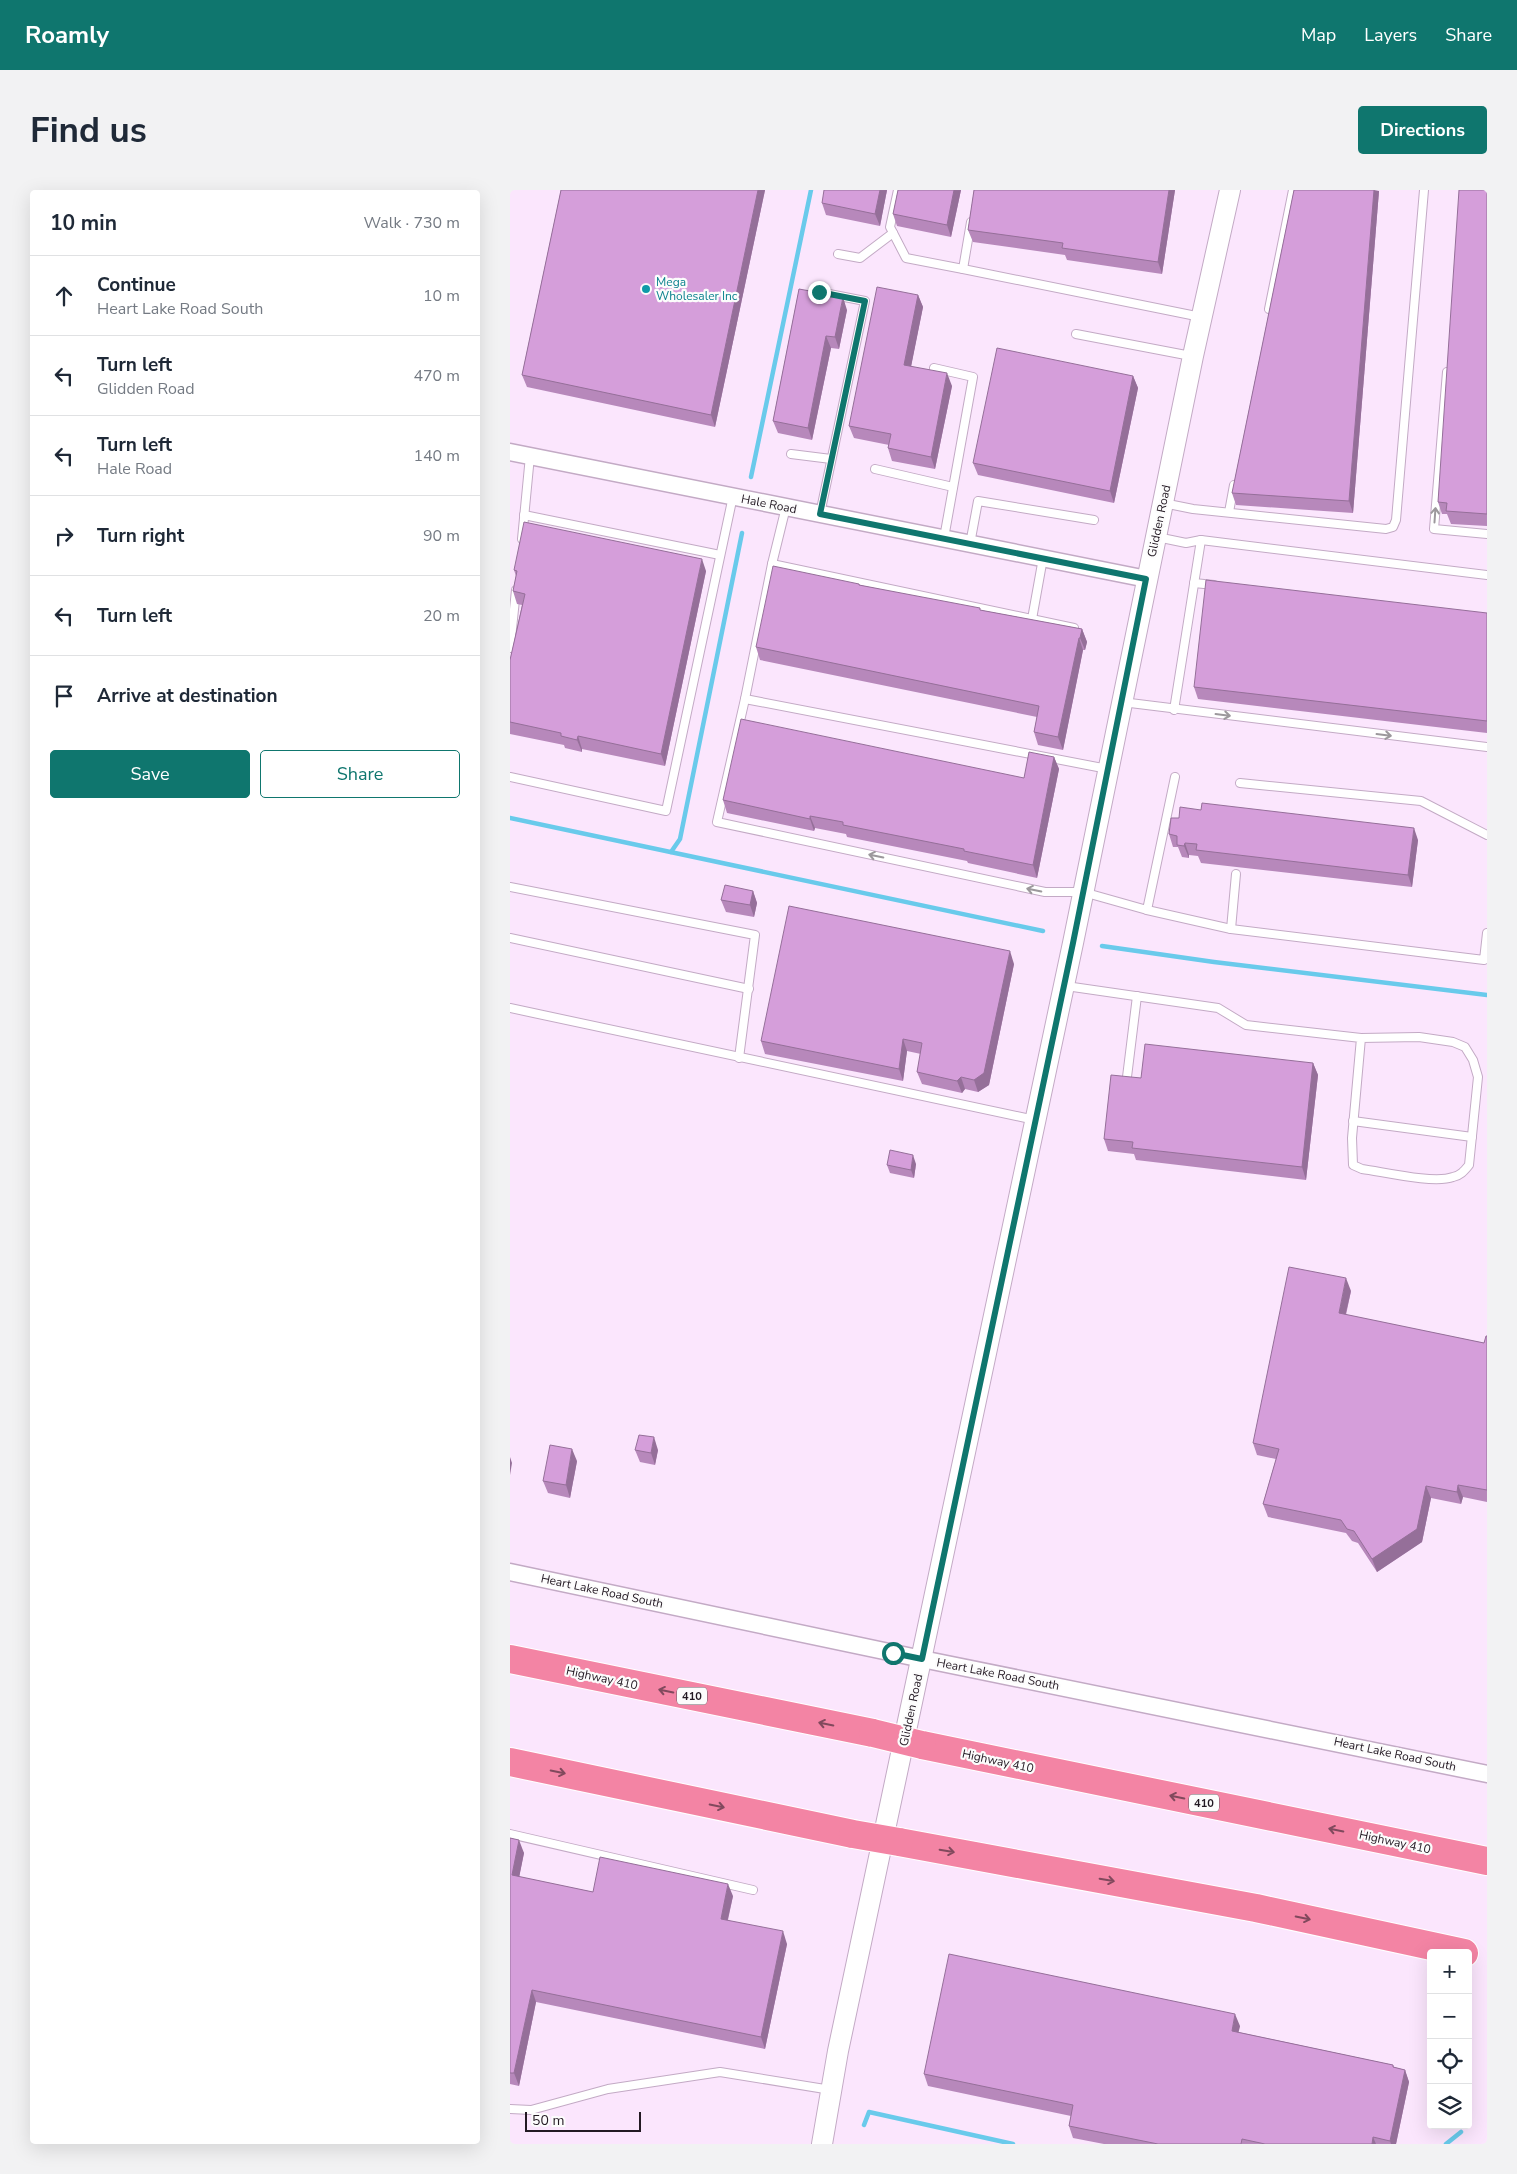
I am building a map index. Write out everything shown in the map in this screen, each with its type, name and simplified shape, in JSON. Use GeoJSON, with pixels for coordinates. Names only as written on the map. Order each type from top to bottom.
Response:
{"type":"FeatureCollection","features":[{"type":"Feature","properties":{"kind":"highway","name":"Highway 410"},"geometry":{"type":"LineString","coordinates":[[510,1659],[1487,1861]]}},
{"type":"Feature","properties":{"kind":"highway"},"geometry":{"type":"LineString","coordinates":[[510,1762],[853,1834],[1256,1908],[1446,1949]]}},
{"type":"Feature","properties":{"kind":"highway"},"geometry":{"type":"LineString","coordinates":[[1472,1955],[1487,1958]]}},
{"type":"Feature","properties":{"kind":"street","name":"Glidden Road"},"geometry":{"type":"LineString","coordinates":[[822,2144],[831,2090],[1064,985],[1146,579],[1230,190]]}},
{"type":"Feature","properties":{"kind":"street","name":"Hale Road"},"geometry":{"type":"LineString","coordinates":[[510,452],[1146,579]]}},
{"type":"Feature","properties":{"kind":"street","name":"Heart Lake Road South"},"geometry":{"type":"LineString","coordinates":[[510,1572],[922,1659],[1487,1774]]}},
{"type":"Feature","properties":{"kind":"lane"},"geometry":{"type":"LineString","coordinates":[[898,190],[890,227],[906,258],[1203,318]]}},
{"type":"Feature","properties":{"kind":"lane"},"geometry":{"type":"LineString","coordinates":[[1268,317],[1293,190]]}},
{"type":"Feature","properties":{"kind":"lane"},"geometry":{"type":"LineString","coordinates":[[1163,503],[1386,529],[1393,527],[1396,520],[1424,190]]}},
{"type":"Feature","properties":{"kind":"lane"},"geometry":{"type":"LineString","coordinates":[[963,268],[973,210]]}},
{"type":"Feature","properties":{"kind":"lane"},"geometry":{"type":"LineString","coordinates":[[838,254],[860,258],[893,234]]}},
{"type":"Feature","properties":{"kind":"lane"},"geometry":{"type":"LineString","coordinates":[[819,292],[865,301],[820,514]]}},
{"type":"Feature","properties":{"kind":"lane"},"geometry":{"type":"LineString","coordinates":[[1076,334],[1193,356]]}},
{"type":"Feature","properties":{"kind":"lane"},"geometry":{"type":"LineString","coordinates":[[1448,359],[1434,529],[1487,534]]}},
{"type":"Feature","properties":{"kind":"lane"},"geometry":{"type":"LineString","coordinates":[[934,368],[973,377],[944,538]]}},
{"type":"Feature","properties":{"kind":"lane"},"geometry":{"type":"LineString","coordinates":[[791,454],[832,459]]}},
{"type":"Feature","properties":{"kind":"lane"},"geometry":{"type":"LineString","coordinates":[[521,543],[530,456]]}},
{"type":"Feature","properties":{"kind":"lane"},"geometry":{"type":"LineString","coordinates":[[875,469],[953,487]]}},
{"type":"Feature","properties":{"kind":"lane"},"geometry":{"type":"LineString","coordinates":[[1229,512],[1237,473]]}},
{"type":"Feature","properties":{"kind":"lane"},"geometry":{"type":"LineString","coordinates":[[510,777],[666,811],[733,496]]}},
{"type":"Feature","properties":{"kind":"lane"},"geometry":{"type":"LineString","coordinates":[[970,544],[978,501],[1094,520]]}},
{"type":"Feature","properties":{"kind":"lane"},"geometry":{"type":"LineString","coordinates":[[786,507],[717,822],[1045,892],[1083,892],[1147,910],[1231,929],[1484,960],[1487,933]]}},
{"type":"Feature","properties":{"kind":"lane"},"geometry":{"type":"LineString","coordinates":[[524,515],[720,555]]}},
{"type":"Feature","properties":{"kind":"lane"},"geometry":{"type":"LineString","coordinates":[[1156,537],[1186,543],[1200,540],[1487,575]]}},
{"type":"Feature","properties":{"kind":"lane"},"geometry":{"type":"LineString","coordinates":[[1174,710],[1200,540]]}},
{"type":"Feature","properties":{"kind":"lane"},"geometry":{"type":"LineString","coordinates":[[1032,619],[1043,558]]}},
{"type":"Feature","properties":{"kind":"lane"},"geometry":{"type":"LineString","coordinates":[[772,564],[1074,628]]}},
{"type":"Feature","properties":{"kind":"lane"},"geometry":{"type":"LineString","coordinates":[[510,648],[517,581]]}},
{"type":"Feature","properties":{"kind":"lane"},"geometry":{"type":"LineString","coordinates":[[1194,583],[1223,586]]}},
{"type":"Feature","properties":{"kind":"lane"},"geometry":{"type":"LineString","coordinates":[[745,699],[1108,769]]}},
{"type":"Feature","properties":{"kind":"lane"},"geometry":{"type":"LineString","coordinates":[[1122,702],[1174,710],[1487,747]]}},
{"type":"Feature","properties":{"kind":"lane"},"geometry":{"type":"LineString","coordinates":[[1147,910],[1175,777]]}},
{"type":"Feature","properties":{"kind":"lane"},"geometry":{"type":"LineString","coordinates":[[1240,783],[1421,801],[1487,835]]}},
{"type":"Feature","properties":{"kind":"lane"},"geometry":{"type":"LineString","coordinates":[[1231,929],[1236,874]]}},
{"type":"Feature","properties":{"kind":"lane"},"geometry":{"type":"LineString","coordinates":[[510,887],[755,935],[739,1058]]}},
{"type":"Feature","properties":{"kind":"lane"},"geometry":{"type":"LineString","coordinates":[[510,938],[749,990]]}},
{"type":"Feature","properties":{"kind":"lane"},"geometry":{"type":"LineString","coordinates":[[1064,985],[1218,1008],[1246,1025],[1361,1038],[1419,1037],[1453,1042],[1465,1047],[1474,1060],[1478,1077],[1469,1165],[1463,1173],[1452,1178],[1437,1180],[1362,1169],[1353,1165],[1353,1121],[1361,1038]]}},
{"type":"Feature","properties":{"kind":"lane"},"geometry":{"type":"LineString","coordinates":[[1127,1077],[1137,996]]}},
{"type":"Feature","properties":{"kind":"lane"},"geometry":{"type":"LineString","coordinates":[[510,1008],[1035,1120]]}},
{"type":"Feature","properties":{"kind":"lane"},"geometry":{"type":"LineString","coordinates":[[1353,1121],[1472,1136]]}},
{"type":"Feature","properties":{"kind":"lane"},"geometry":{"type":"LineString","coordinates":[[510,1834],[753,1890]]}},
{"type":"Feature","properties":{"kind":"lane"},"geometry":{"type":"LineString","coordinates":[[510,2109],[531,2110],[608,2088],[720,2072],[831,2090]]}},
{"type":"Feature","properties":{"kind":"building","name":"Mega Wholesaler Inc"},"geometry":{"type":"Polygon","coordinates":[[[561,190],[758,190],[711,415],[522,375],[561,190]]]}},
{"type":"Feature","properties":{"kind":"building"},"geometry":{"type":"Polygon","coordinates":[[[824,190],[880,190],[875,214],[822,203],[824,190]]]}},
{"type":"Feature","properties":{"kind":"building"},"geometry":{"type":"Polygon","coordinates":[[[898,190],[954,190],[947,225],[893,214],[898,190]]]}},
{"type":"Feature","properties":{"kind":"building"},"geometry":{"type":"Polygon","coordinates":[[[974,190],[1169,190],[1158,262],[1062,248],[1063,243],[968,230],[974,190]]]}},
{"type":"Feature","properties":{"kind":"building"},"geometry":{"type":"Polygon","coordinates":[[[1294,190],[1374,190],[1349,501],[1232,493],[1294,190]]]}},
{"type":"Feature","properties":{"kind":"building"},"geometry":{"type":"Polygon","coordinates":[[[1459,190],[1487,190],[1487,514],[1446,511],[1447,503],[1438,502],[1459,190]]]}},
{"type":"Feature","properties":{"kind":"building"},"geometry":{"type":"Polygon","coordinates":[[[877,287],[918,295],[904,365],[947,373],[931,457],[888,448],[891,434],[849,426],[877,287]]]}},
{"type":"Feature","properties":{"kind":"building"},"geometry":{"type":"Polygon","coordinates":[[[799,289],[843,297],[835,337],[826,336],[808,428],[773,421],[799,289]]]}},
{"type":"Feature","properties":{"kind":"building"},"geometry":{"type":"Polygon","coordinates":[[[997,348],[1133,376],[1110,491],[973,463],[997,348]]]}},
{"type":"Feature","properties":{"kind":"building"},"geometry":{"type":"Polygon","coordinates":[[[524,522],[702,559],[661,754],[578,736],[577,740],[561,736],[561,733],[510,722],[510,660],[525,594],[513,591],[517,571],[514,570],[524,522]]]}},
{"type":"Feature","properties":{"kind":"building"},"geometry":{"type":"Polygon","coordinates":[[[773,566],[859,585],[980,608],[980,610],[1082,629],[1058,737],[1034,732],[1039,706],[756,647],[773,566]]]}},
{"type":"Feature","properties":{"kind":"building"},"geometry":{"type":"Polygon","coordinates":[[[1206,580],[1487,613],[1487,721],[1194,687],[1206,580]]]}},
{"type":"Feature","properties":{"kind":"building"},"geometry":{"type":"Polygon","coordinates":[[[741,719],[1024,778],[1029,752],[1054,757],[1033,865],[843,825],[843,822],[810,816],[810,819],[723,800],[741,719]]]}},
{"type":"Feature","properties":{"kind":"building"},"geometry":{"type":"Polygon","coordinates":[[[1202,803],[1414,828],[1408,875],[1196,850],[1197,844],[1185,843],[1184,846],[1177,845],[1177,836],[1169,834],[1171,818],[1179,818],[1180,807],[1201,810],[1202,803]]]}},
{"type":"Feature","properties":{"kind":"building"},"geometry":{"type":"Polygon","coordinates":[[[725,885],[753,891],[750,905],[721,900],[725,885]]]}},
{"type":"Feature","properties":{"kind":"building"},"geometry":{"type":"Polygon","coordinates":[[[789,906],[1010,951],[984,1073],[974,1080],[961,1077],[957,1081],[917,1072],[922,1043],[903,1039],[899,1069],[761,1041],[789,906]]]}},
{"type":"Feature","properties":{"kind":"building"},"geometry":{"type":"Polygon","coordinates":[[[1145,1044],[1313,1063],[1302,1167],[1132,1148],[1133,1142],[1104,1139],[1111,1075],[1141,1078],[1145,1044]]]}},
{"type":"Feature","properties":{"kind":"building"},"geometry":{"type":"Polygon","coordinates":[[[890,1150],[913,1155],[911,1170],[887,1165],[890,1150]]]}},
{"type":"Feature","properties":{"kind":"building"},"geometry":{"type":"Polygon","coordinates":[[[1289,1267],[1346,1278],[1339,1313],[1484,1343],[1487,1336],[1487,1490],[1458,1485],[1457,1492],[1426,1486],[1417,1529],[1372,1559],[1354,1531],[1347,1529],[1341,1520],[1263,1504],[1279,1449],[1253,1443],[1289,1267]]]}},
{"type":"Feature","properties":{"kind":"building"},"geometry":{"type":"Polygon","coordinates":[[[639,1435],[654,1437],[651,1453],[635,1450],[639,1435]]]}},
{"type":"Feature","properties":{"kind":"building"},"geometry":{"type":"Polygon","coordinates":[[[550,1445],[572,1449],[566,1485],[543,1481],[550,1445]]]}},
{"type":"Feature","properties":{"kind":"building"},"geometry":{"type":"Polygon","coordinates":[[[510,1838],[519,1840],[512,1875],[593,1892],[600,1857],[728,1884],[721,1919],[783,1931],[761,2037],[532,1990],[514,2073],[510,2073],[510,1838]]]}},
{"type":"Feature","properties":{"kind":"building"},"geometry":{"type":"Polygon","coordinates":[[[949,1954],[1235,2014],[1232,2031],[1393,2065],[1393,2067],[1405,2070],[1390,2141],[1373,2137],[1372,2144],[1265,2144],[1242,2139],[1241,2144],[1158,2144],[1069,2126],[1073,2105],[924,2074],[949,1954]]]}},
{"type":"Feature","properties":{"kind":"waterway"},"geometry":{"type":"LineString","coordinates":[[751,477],[811,190]]}},
{"type":"Feature","properties":{"kind":"waterway"},"geometry":{"type":"LineString","coordinates":[[671,852],[680,839],[742,533]]}},
{"type":"Feature","properties":{"kind":"waterway"},"geometry":{"type":"LineString","coordinates":[[510,818],[1043,931]]}},
{"type":"Feature","properties":{"kind":"waterway"},"geometry":{"type":"LineString","coordinates":[[1102,946],[1214,962],[1487,995]]}},
{"type":"Feature","properties":{"kind":"waterway"},"geometry":{"type":"LineString","coordinates":[[864,2125],[869,2112],[1013,2144]]}},
{"type":"Feature","properties":{"kind":"waterway"},"geometry":{"type":"LineString","coordinates":[[1446,2144],[1461,2132]]}},
{"type":"Feature","properties":{"kind":"place","name":"Mega Wholesaler Inc"},"geometry":{"type":"Point","coordinates":[646,289]}},
{"type":"Feature","properties":{"kind":"route"},"geometry":{"type":"LineString","coordinates":[[819,292],[865,301],[820,514],[1146,579],[1073,943],[922,1659],[893,1653]]}}]}
